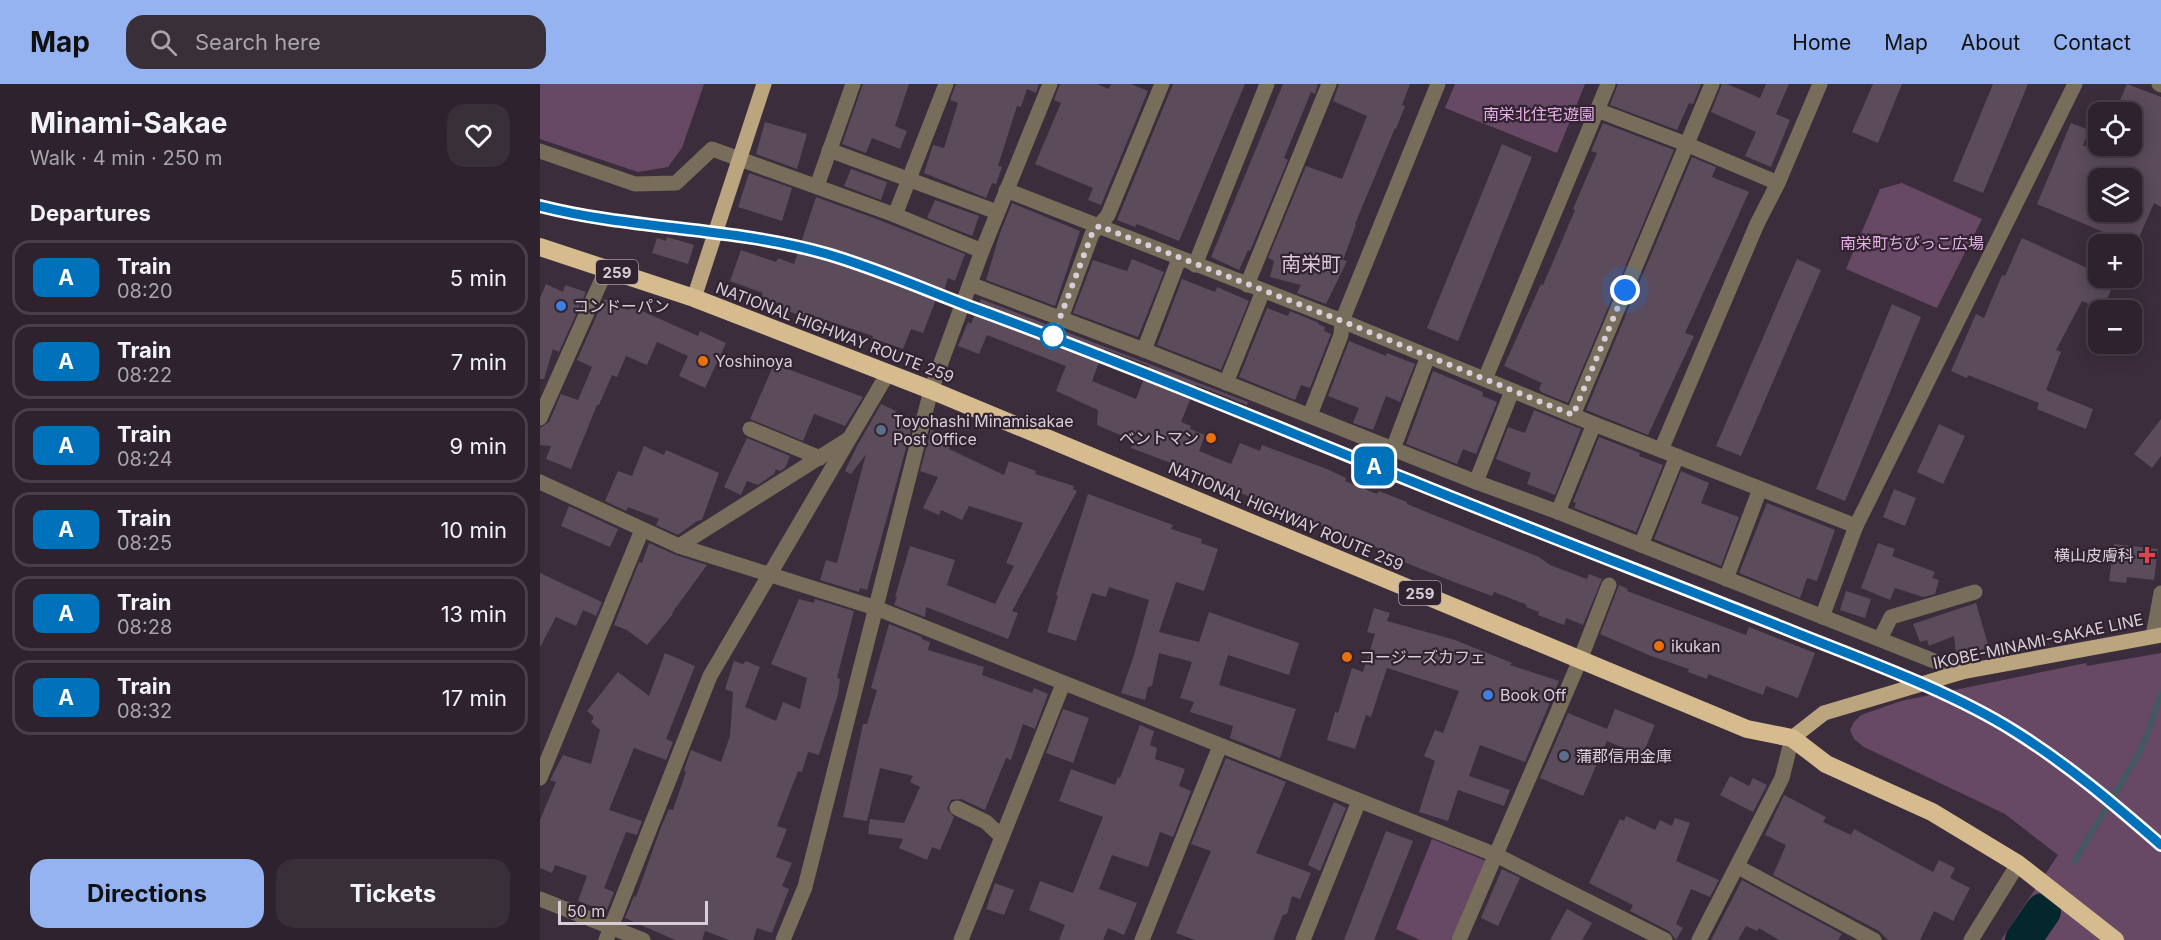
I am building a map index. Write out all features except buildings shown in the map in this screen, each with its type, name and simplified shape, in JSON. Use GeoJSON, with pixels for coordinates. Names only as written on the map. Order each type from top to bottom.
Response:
{"type":"FeatureCollection","features":[{"type":"Feature","properties":{"kind":"highway","name":"NATIONAL HIGHWAY ROUTE 259"},"geometry":{"type":"LineString","coordinates":[[540,247],[694,298],[888,373],[1748,729],[1792,738],[1827,764],[1932,812],[2018,864],[2115,940]]}},
{"type":"Feature","properties":{"kind":"main road"},"geometry":{"type":"LineString","coordinates":[[694,298],[764,84]]}},
{"type":"Feature","properties":{"kind":"main road","name":"IKOBE-MINAMI-SAKAE LINE"},"geometry":{"type":"LineString","coordinates":[[1792,738],[1824,713],[1962,672],[2158,636]]}},
{"type":"Feature","properties":{"kind":"street"},"geometry":{"type":"LineString","coordinates":[[817,186],[853,84]]}},
{"type":"Feature","properties":{"kind":"street"},"geometry":{"type":"LineString","coordinates":[[895,215],[946,84]]}},
{"type":"Feature","properties":{"kind":"street"},"geometry":{"type":"LineString","coordinates":[[783,940],[805,887],[931,390],[997,212],[1050,84]]}},
{"type":"Feature","properties":{"kind":"street"},"geometry":{"type":"LineString","coordinates":[[1061,318],[1092,234],[1108,215],[1162,84]]}},
{"type":"Feature","properties":{"kind":"street"},"geometry":{"type":"LineString","coordinates":[[1195,265],[1267,84]]}},
{"type":"Feature","properties":{"kind":"street"},"geometry":{"type":"LineString","coordinates":[[1247,285],[1329,84]]}},
{"type":"Feature","properties":{"kind":"street"},"geometry":{"type":"LineString","coordinates":[[1310,416],[1341,335],[1342,321],[1438,84]]}},
{"type":"Feature","properties":{"kind":"street"},"geometry":{"type":"LineString","coordinates":[[1485,379],[1608,84]]}},
{"type":"Feature","properties":{"kind":"street"},"geometry":{"type":"LineString","coordinates":[[1573,415],[1712,84]]}},
{"type":"Feature","properties":{"kind":"street"},"geometry":{"type":"LineString","coordinates":[[1661,450],[1757,224],[1778,183],[1820,84]]}},
{"type":"Feature","properties":{"kind":"street"},"geometry":{"type":"LineString","coordinates":[[1822,617],[1856,526],[2075,84]]}},
{"type":"Feature","properties":{"kind":"street"},"geometry":{"type":"LineString","coordinates":[[1597,110],[1778,183]]}},
{"type":"Feature","properties":{"kind":"street"},"geometry":{"type":"LineString","coordinates":[[540,151],[635,184],[676,183],[712,149],[895,215],[982,251]]}},
{"type":"Feature","properties":{"kind":"street"},"geometry":{"type":"LineString","coordinates":[[829,150],[997,212]]}},
{"type":"Feature","properties":{"kind":"street"},"geometry":{"type":"LineString","coordinates":[[1006,190],[1856,526]]}},
{"type":"Feature","properties":{"kind":"street"},"geometry":{"type":"LineString","coordinates":[[1144,350],[1179,259]]}},
{"type":"Feature","properties":{"kind":"street"},"geometry":{"type":"LineString","coordinates":[[540,418],[607,268]]}},
{"type":"Feature","properties":{"kind":"street"},"geometry":{"type":"LineString","coordinates":[[970,284],[1144,350],[1962,672]]}},
{"type":"Feature","properties":{"kind":"street"},"geometry":{"type":"LineString","coordinates":[[1226,383],[1263,291]]}},
{"type":"Feature","properties":{"kind":"street"},"geometry":{"type":"LineString","coordinates":[[1392,449],[1428,356]]}},
{"type":"Feature","properties":{"kind":"street"},"geometry":{"type":"LineString","coordinates":[[609,934],[710,676],[888,373]]}},
{"type":"Feature","properties":{"kind":"street"},"geometry":{"type":"LineString","coordinates":[[1476,482],[1512,391]]}},
{"type":"Feature","properties":{"kind":"street"},"geometry":{"type":"LineString","coordinates":[[1558,512],[1594,424]]}},
{"type":"Feature","properties":{"kind":"street"},"geometry":{"type":"LineString","coordinates":[[750,429],[820,458]]}},
{"type":"Feature","properties":{"kind":"street"},"geometry":{"type":"LineString","coordinates":[[680,546],[849,438]]}},
{"type":"Feature","properties":{"kind":"street"},"geometry":{"type":"LineString","coordinates":[[1641,545],[1677,456]]}},
{"type":"Feature","properties":{"kind":"street"},"geometry":{"type":"LineString","coordinates":[[540,482],[680,546],[876,608],[1496,855],[1665,940]]}},
{"type":"Feature","properties":{"kind":"street"},"geometry":{"type":"LineString","coordinates":[[1726,579],[1760,489]]}},
{"type":"Feature","properties":{"kind":"street"},"geometry":{"type":"LineString","coordinates":[[540,778],[642,530]]}},
{"type":"Feature","properties":{"kind":"street"},"geometry":{"type":"LineString","coordinates":[[1459,940],[1580,660],[1609,585]]}},
{"type":"Feature","properties":{"kind":"street"},"geometry":{"type":"LineString","coordinates":[[1880,639],[1891,618],[1975,592]]}},
{"type":"Feature","properties":{"kind":"street"},"geometry":{"type":"LineString","coordinates":[[2158,636],[2161,593]]}},
{"type":"Feature","properties":{"kind":"street"},"geometry":{"type":"LineString","coordinates":[[962,940],[1063,684]]}},
{"type":"Feature","properties":{"kind":"street"},"geometry":{"type":"LineString","coordinates":[[1698,940],[1738,867],[1782,778],[1792,738]]}},
{"type":"Feature","properties":{"kind":"street"},"geometry":{"type":"LineString","coordinates":[[1142,940],[1220,746]]}},
{"type":"Feature","properties":{"kind":"street"},"geometry":{"type":"LineString","coordinates":[[1303,940],[1359,801]]}},
{"type":"Feature","properties":{"kind":"street"},"geometry":{"type":"LineString","coordinates":[[957,808],[986,822],[1002,837]]}},
{"type":"Feature","properties":{"kind":"street"},"geometry":{"type":"LineString","coordinates":[[1971,940],[2018,864]]}},
{"type":"Feature","properties":{"kind":"street"},"geometry":{"type":"LineString","coordinates":[[1738,867],[1874,940]]}},
{"type":"Feature","properties":{"kind":"street"},"geometry":{"type":"LineString","coordinates":[[540,900],[609,934],[643,940]]}},
{"type":"Feature","properties":{"kind":"green space"},"geometry":{"type":"Polygon","coordinates":[[[540,84],[704,84],[682,148],[668,167],[638,172],[540,139],[540,84]]]}},
{"type":"Feature","properties":{"kind":"green space","name":"南栄北住宅遊園"},"geometry":{"type":"Polygon","coordinates":[[[1455,84],[1585,84],[1557,153],[1445,108],[1455,84]]]}},
{"type":"Feature","properties":{"kind":"green space","name":"南栄町ちびっこ広場"},"geometry":{"type":"Polygon","coordinates":[[[1902,183],[1982,219],[1937,308],[1846,269],[1880,189],[1902,183]]]}},
{"type":"Feature","properties":{"kind":"green space"},"geometry":{"type":"Polygon","coordinates":[[[2161,653],[2161,940],[2001,940],[2058,855],[2005,814],[1864,747],[1854,739],[1850,730],[1854,722],[1861,715],[1901,701],[2086,663],[2087,666],[2161,653]]]}},
{"type":"Feature","properties":{"kind":"green space"},"geometry":{"type":"Polygon","coordinates":[[[1432,839],[1486,861],[1451,940],[1420,940],[1396,929],[1432,839]]]}},
{"type":"Feature","properties":{"kind":"waterway"},"geometry":{"type":"LineString","coordinates":[[2074,862],[2137,757],[2161,693]]}},
{"type":"Feature","properties":{"kind":"waterway"},"geometry":{"type":"LineString","coordinates":[[2023,940],[2043,911]]}},
{"type":"Feature","properties":{"kind":"railway"},"geometry":{"type":"LineString","coordinates":[[540,206],[572,214],[778,242],[826,254],[882,272],[1053,336],[1410,481],[1872,664],[1949,697],[2012,730],[2070,768],[2161,844]]}},
{"type":"Feature","properties":{"kind":"train","name":"A"},"geometry":{"type":"LineString","coordinates":[[540,206],[572,214],[778,242],[826,254],[882,272],[1053,336],[1410,481],[1833,648],[1949,697],[2012,730],[2070,768],[2161,845]]}},
{"type":"Feature","properties":{"kind":"place","name":"コンドーパン"},"geometry":{"type":"Point","coordinates":[561,306]}},
{"type":"Feature","properties":{"kind":"place","name":"Yoshinoya"},"geometry":{"type":"Point","coordinates":[703,361]}},
{"type":"Feature","properties":{"kind":"place","name":"Toyohashi Minamisakae Post Office"},"geometry":{"type":"Point","coordinates":[881,430]}},
{"type":"Feature","properties":{"kind":"place","name":"ベントマン"},"geometry":{"type":"Point","coordinates":[1211,438]}},
{"type":"Feature","properties":{"kind":"place","name":"横山皮膚科"},"geometry":{"type":"Point","coordinates":[2147,555]}},
{"type":"Feature","properties":{"kind":"place","name":"ikukan"},"geometry":{"type":"Point","coordinates":[1659,646]}},
{"type":"Feature","properties":{"kind":"place","name":"コージーズカフェ"},"geometry":{"type":"Point","coordinates":[1347,657]}},
{"type":"Feature","properties":{"kind":"place","name":"Book Off"},"geometry":{"type":"Point","coordinates":[1488,695]}},
{"type":"Feature","properties":{"kind":"place","name":"蒲郡信用金庫"},"geometry":{"type":"Point","coordinates":[1564,756]}},
{"type":"Feature","properties":{"kind":"district","name":"南栄町"},"geometry":{"type":"Point","coordinates":[1311,264]}},
{"type":"Feature","properties":{"kind":"route"},"geometry":{"type":"LineString","coordinates":[[1053,336],[1092,234],[1099,226],[1573,415],[1625,290]]}}]}
